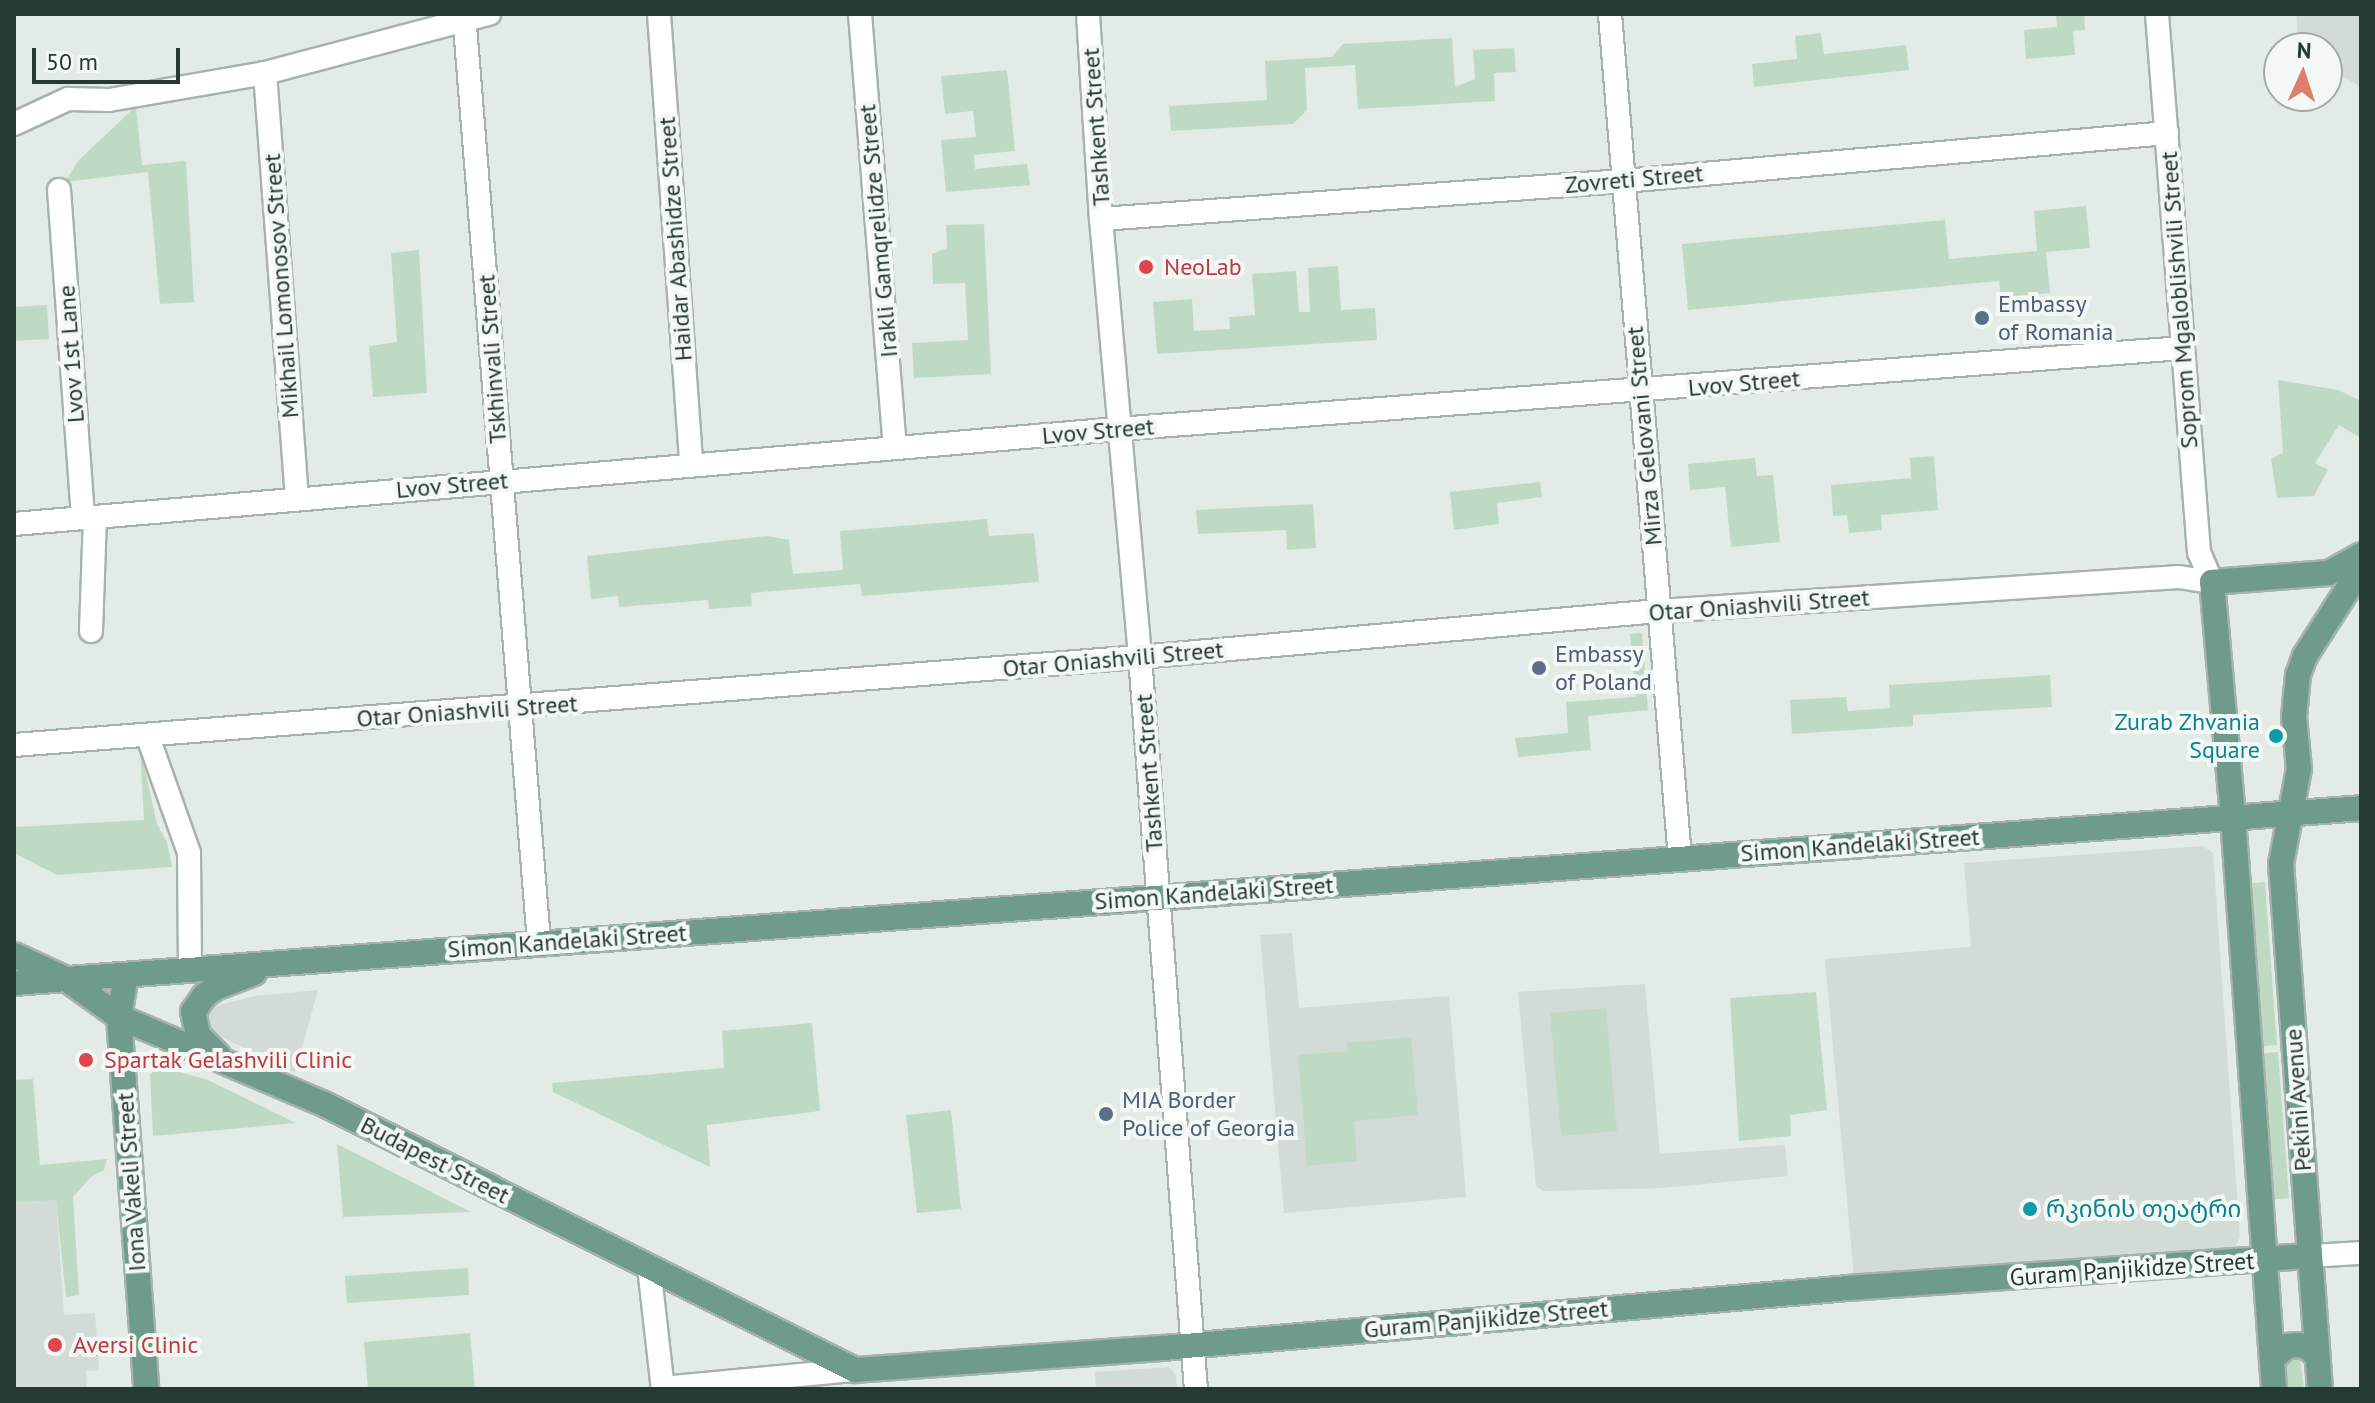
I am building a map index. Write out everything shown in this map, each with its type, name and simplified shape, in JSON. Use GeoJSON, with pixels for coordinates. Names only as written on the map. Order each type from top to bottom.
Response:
{"type":"FeatureCollection","features":[{"type":"Feature","properties":{"kind":"main road"},"geometry":{"type":"LineString","coordinates":[[2233,817],[2212,582],[2313,576],[2342,569],[2361,557]]}},
{"type":"Feature","properties":{"kind":"main road"},"geometry":{"type":"LineString","coordinates":[[2292,813],[2299,769],[2295,687],[2305,656],[2353,581],[2361,557]]}},
{"type":"Feature","properties":{"kind":"main road"},"geometry":{"type":"LineString","coordinates":[[2313,576],[2327,584],[2330,591],[2326,622]]}},
{"type":"Feature","properties":{"kind":"main road","name":"Simon Kandelaki Street"},"geometry":{"type":"LineString","coordinates":[[14,983],[2361,808]]}},
{"type":"Feature","properties":{"kind":"main road","name":"Pekini Avenue"},"geometry":{"type":"LineString","coordinates":[[2292,813],[2281,864],[2320,1389]]}},
{"type":"Feature","properties":{"kind":"main road","name":"Pekini Avenue"},"geometry":{"type":"LineString","coordinates":[[2233,817],[2274,1389]]}},
{"type":"Feature","properties":{"kind":"main road","name":"Budapest Street"},"geometry":{"type":"LineString","coordinates":[[14,955],[66,979],[119,1017],[324,1104],[855,1370]]}},
{"type":"Feature","properties":{"kind":"main road"},"geometry":{"type":"LineString","coordinates":[[225,1060],[198,1035],[193,1020],[197,1005],[204,996],[229,980],[287,962]]}},
{"type":"Feature","properties":{"kind":"main road","name":"Iona Vakeli Street"},"geometry":{"type":"LineString","coordinates":[[126,975],[119,1017],[146,1389]]}},
{"type":"Feature","properties":{"kind":"main road","name":"Guram Panjikidze Street"},"geometry":{"type":"LineString","coordinates":[[855,1370],[1192,1345],[1833,1290],[2309,1256]]}},
{"type":"Feature","properties":{"kind":"main road"},"geometry":{"type":"LineString","coordinates":[[2272,1359],[2287,1346],[2298,1345],[2317,1356]]}},
{"type":"Feature","properties":{"kind":"street"},"geometry":{"type":"LineString","coordinates":[[20,121],[68,99],[109,100],[265,73],[489,14]]}},
{"type":"Feature","properties":{"kind":"street","name":"Haidar Abashidze Street"},"geometry":{"type":"LineString","coordinates":[[659,14],[691,465]]}},
{"type":"Feature","properties":{"kind":"street","name":"Irakli Gamqrelidze Street"},"geometry":{"type":"LineString","coordinates":[[860,14],[895,448]]}},
{"type":"Feature","properties":{"kind":"street","name":"Tashkent Street"},"geometry":{"type":"LineString","coordinates":[[1088,14],[1101,219],[1140,657],[1196,1389]]}},
{"type":"Feature","properties":{"kind":"street","name":"Mirza Gelovani Street"},"geometry":{"type":"LineString","coordinates":[[1610,14],[1680,858]]}},
{"type":"Feature","properties":{"kind":"street","name":"Soprom Mgaloblishvili Street"},"geometry":{"type":"LineString","coordinates":[[2157,14],[2199,552],[2212,582]]}},
{"type":"Feature","properties":{"kind":"street","name":"Tskhinvali Street"},"geometry":{"type":"LineString","coordinates":[[465,18],[539,943]]}},
{"type":"Feature","properties":{"kind":"street","name":"Mikhail Lomonosov Street"},"geometry":{"type":"LineString","coordinates":[[265,73],[297,498]]}},
{"type":"Feature","properties":{"kind":"street","name":"Zovreti Street"},"geometry":{"type":"LineString","coordinates":[[1101,219],[1624,181],[2167,133]]}},
{"type":"Feature","properties":{"kind":"street","name":"Lvov 1st Lane"},"geometry":{"type":"LineString","coordinates":[[59,190],[89,517],[91,631]]}},
{"type":"Feature","properties":{"kind":"street","name":"Lvov Street"},"geometry":{"type":"LineString","coordinates":[[14,524],[1118,429],[1641,392],[2183,348]]}},
{"type":"Feature","properties":{"kind":"street","name":"Otar Oniashvili Street"},"geometry":{"type":"LineString","coordinates":[[14,745],[148,737],[1140,657],[1659,611],[2179,577],[2212,582]]}},
{"type":"Feature","properties":{"kind":"street"},"geometry":{"type":"LineString","coordinates":[[148,737],[189,853],[190,968]]}},
{"type":"Feature","properties":{"kind":"street"},"geometry":{"type":"LineString","coordinates":[[2309,1256],[2361,1253]]}},
{"type":"Feature","properties":{"kind":"street"},"geometry":{"type":"LineString","coordinates":[[649,1267],[663,1388]]}},
{"type":"Feature","properties":{"kind":"street","name":"Guram Panjikidze Street"},"geometry":{"type":"LineString","coordinates":[[663,1388],[855,1370]]}},
{"type":"Feature","properties":{"kind":"shaded area"},"geometry":{"type":"Polygon","coordinates":[[[2296,14],[2361,14],[2361,87],[2343,76],[2343,32],[2298,32],[2296,14]]]}},
{"type":"Feature","properties":{"kind":"shaded area"},"geometry":{"type":"Polygon","coordinates":[[[2203,846],[2213,853],[2240,1237],[2235,1247],[1854,1277],[1825,959],[1971,947],[1964,863],[2203,846]]]}},
{"type":"Feature","properties":{"kind":"shaded area"},"geometry":{"type":"Polygon","coordinates":[[[1292,933],[1299,1008],[1449,996],[1466,1197],[1284,1213],[1260,935],[1292,933]]]}},
{"type":"Feature","properties":{"kind":"shaded area"},"geometry":{"type":"Polygon","coordinates":[[[1645,984],[1660,1154],[1785,1145],[1788,1176],[1663,1188],[1543,1191],[1536,1186],[1518,992],[1645,984]]]}},
{"type":"Feature","properties":{"kind":"shaded area"},"geometry":{"type":"Polygon","coordinates":[[[318,990],[295,1073],[203,1028],[207,1008],[254,996],[318,990]]]}},
{"type":"Feature","properties":{"kind":"shaded area"},"geometry":{"type":"Polygon","coordinates":[[[56,1199],[64,1315],[95,1313],[99,1370],[86,1371],[87,1389],[14,1389],[14,1202],[56,1199]]]}},
{"type":"Feature","properties":{"kind":"shaded area"},"geometry":{"type":"Polygon","coordinates":[[[1169,1367],[1176,1376],[1177,1389],[1096,1389],[1095,1372],[1169,1367]]]}},
{"type":"Feature","properties":{"kind":"green space"},"geometry":{"type":"Polygon","coordinates":[[[2056,14],[2084,14],[2085,30],[2073,31],[2075,55],[2026,59],[2024,30],[2057,27],[2056,14]]]}},
{"type":"Feature","properties":{"kind":"green space"},"geometry":{"type":"Polygon","coordinates":[[[1821,33],[1824,54],[1906,45],[1909,70],[1754,87],[1752,64],[1797,59],[1795,36],[1821,33]]]}},
{"type":"Feature","properties":{"kind":"green space"},"geometry":{"type":"Polygon","coordinates":[[[1452,38],[1455,87],[1475,79],[1473,50],[1514,48],[1516,72],[1494,73],[1495,101],[1358,109],[1355,65],[1305,68],[1307,110],[1293,124],[1171,131],[1169,106],[1267,100],[1265,61],[1332,57],[1343,44],[1452,38]]]}},
{"type":"Feature","properties":{"kind":"green space"},"geometry":{"type":"Polygon","coordinates":[[[1007,70],[1015,151],[974,155],[975,169],[1027,164],[1030,185],[946,192],[941,140],[976,137],[973,111],[945,114],[941,76],[1007,70]]]}},
{"type":"Feature","properties":{"kind":"green space"},"geometry":{"type":"Polygon","coordinates":[[[136,106],[142,165],[186,161],[194,302],[160,304],[148,172],[65,182],[78,161],[136,106]]]}},
{"type":"Feature","properties":{"kind":"green space"},"geometry":{"type":"Polygon","coordinates":[[[2086,206],[2090,248],[2046,252],[2050,293],[2001,297],[1999,281],[1688,310],[1682,244],[1945,220],[1949,259],[2037,251],[2034,211],[2086,206]]]}},
{"type":"Feature","properties":{"kind":"green space"},"geometry":{"type":"Polygon","coordinates":[[[984,224],[991,374],[914,378],[912,343],[968,340],[965,283],[933,284],[932,254],[947,248],[946,225],[984,224]]]}},
{"type":"Feature","properties":{"kind":"green space"},"geometry":{"type":"Polygon","coordinates":[[[419,250],[427,393],[373,397],[369,346],[397,342],[391,253],[419,250]]]}},
{"type":"Feature","properties":{"kind":"green space"},"geometry":{"type":"Polygon","coordinates":[[[1338,266],[1341,310],[1375,308],[1377,340],[1157,354],[1153,302],[1192,299],[1194,331],[1230,329],[1229,317],[1255,315],[1252,274],[1296,271],[1299,312],[1310,312],[1308,268],[1338,266]]]}},
{"type":"Feature","properties":{"kind":"green space"},"geometry":{"type":"Polygon","coordinates":[[[47,305],[49,339],[14,341],[14,307],[47,305]]]}},
{"type":"Feature","properties":{"kind":"green space"},"geometry":{"type":"Polygon","coordinates":[[[2278,380],[2338,390],[2361,401],[2361,438],[2339,425],[2315,463],[2328,470],[2314,496],[2277,498],[2271,459],[2283,453],[2278,380]]]}},
{"type":"Feature","properties":{"kind":"green space"},"geometry":{"type":"Polygon","coordinates":[[[1934,456],[1938,510],[1881,515],[1882,530],[1849,533],[1847,515],[1833,516],[1831,485],[1911,478],[1910,458],[1934,456]]]}},
{"type":"Feature","properties":{"kind":"green space"},"geometry":{"type":"Polygon","coordinates":[[[1755,458],[1757,476],[1773,475],[1780,542],[1731,547],[1725,487],[1690,490],[1688,464],[1755,458]]]}},
{"type":"Feature","properties":{"kind":"green space"},"geometry":{"type":"Polygon","coordinates":[[[1540,482],[1542,497],[1497,503],[1499,524],[1454,530],[1450,492],[1540,482]]]}},
{"type":"Feature","properties":{"kind":"green space"},"geometry":{"type":"Polygon","coordinates":[[[1313,504],[1316,548],[1287,550],[1286,530],[1198,534],[1196,510],[1313,504]]]}},
{"type":"Feature","properties":{"kind":"green space"},"geometry":{"type":"Polygon","coordinates":[[[987,519],[989,536],[1034,533],[1039,582],[862,596],[860,584],[751,593],[752,606],[709,609],[708,600],[619,607],[618,596],[591,599],[587,556],[767,536],[789,540],[793,574],[843,570],[840,531],[987,519]]]}},
{"type":"Feature","properties":{"kind":"green space"},"geometry":{"type":"Polygon","coordinates":[[[1642,633],[1648,710],[1588,716],[1591,750],[1518,757],[1515,738],[1568,733],[1566,702],[1636,697],[1630,634],[1642,633]]]}},
{"type":"Feature","properties":{"kind":"green space"},"geometry":{"type":"Polygon","coordinates":[[[2050,675],[2052,707],[1913,715],[1913,726],[1792,734],[1790,700],[1846,697],[1848,711],[1890,708],[1889,685],[2050,675]]]}},
{"type":"Feature","properties":{"kind":"green space"},"geometry":{"type":"Polygon","coordinates":[[[140,748],[157,824],[167,842],[172,867],[57,875],[14,853],[14,827],[144,820],[140,748]]]}},
{"type":"Feature","properties":{"kind":"green space"},"geometry":{"type":"Polygon","coordinates":[[[2265,882],[2277,1045],[2257,1047],[2244,884],[2265,882]]]}},
{"type":"Feature","properties":{"kind":"green space"},"geometry":{"type":"Polygon","coordinates":[[[1816,992],[1827,1110],[1790,1115],[1791,1136],[1739,1141],[1730,998],[1816,992]]]}},
{"type":"Feature","properties":{"kind":"green space"},"geometry":{"type":"Polygon","coordinates":[[[1606,1008],[1617,1131],[1561,1136],[1550,1013],[1606,1008]]]}},
{"type":"Feature","properties":{"kind":"green space"},"geometry":{"type":"Polygon","coordinates":[[[812,1023],[820,1111],[707,1125],[710,1167],[553,1092],[552,1083],[724,1068],[722,1031],[812,1023]]]}},
{"type":"Feature","properties":{"kind":"green space"},"geometry":{"type":"Polygon","coordinates":[[[1411,1037],[1418,1115],[1354,1121],[1357,1161],[1307,1166],[1298,1055],[1348,1051],[1347,1043],[1411,1037]]]}},
{"type":"Feature","properties":{"kind":"green space"},"geometry":{"type":"Polygon","coordinates":[[[2278,1052],[2289,1198],[2269,1200],[2257,1054],[2278,1052]]]}},
{"type":"Feature","properties":{"kind":"green space"},"geometry":{"type":"Polygon","coordinates":[[[168,1062],[180,1072],[208,1080],[296,1123],[153,1136],[150,1074],[160,1064],[168,1062]]]}},
{"type":"Feature","properties":{"kind":"green space"},"geometry":{"type":"Polygon","coordinates":[[[33,1079],[40,1165],[107,1159],[104,1170],[91,1177],[73,1197],[79,1295],[66,1297],[56,1200],[14,1202],[14,1080],[33,1079]]]}},
{"type":"Feature","properties":{"kind":"green space"},"geometry":{"type":"Polygon","coordinates":[[[951,1110],[961,1209],[917,1213],[906,1115],[951,1110]]]}},
{"type":"Feature","properties":{"kind":"green space"},"geometry":{"type":"Polygon","coordinates":[[[337,1144],[471,1212],[343,1217],[337,1144]]]}},
{"type":"Feature","properties":{"kind":"green space"},"geometry":{"type":"Polygon","coordinates":[[[468,1268],[469,1295],[347,1303],[345,1276],[468,1268]]]}},
{"type":"Feature","properties":{"kind":"green space"},"geometry":{"type":"Polygon","coordinates":[[[470,1333],[475,1389],[368,1389],[364,1342],[470,1333]]]}},
{"type":"Feature","properties":{"kind":"green space"},"geometry":{"type":"Polygon","coordinates":[[[2300,1358],[2304,1389],[2283,1389],[2282,1359],[2300,1358]]]}},
{"type":"Feature","properties":{"kind":"place","name":"NeoLab"},"geometry":{"type":"Point","coordinates":[1146,267]}},
{"type":"Feature","properties":{"kind":"place","name":"Embassy of Romania"},"geometry":{"type":"Point","coordinates":[1982,318]}},
{"type":"Feature","properties":{"kind":"place","name":"Embassy of Poland"},"geometry":{"type":"Point","coordinates":[1539,668]}},
{"type":"Feature","properties":{"kind":"place","name":"Zurab Zhvania Square"},"geometry":{"type":"Point","coordinates":[2276,736]}},
{"type":"Feature","properties":{"kind":"place","name":"Spartak Gelashvili Clinic"},"geometry":{"type":"Point","coordinates":[86,1060]}},
{"type":"Feature","properties":{"kind":"place","name":"MIA Border Police of Georgia"},"geometry":{"type":"Point","coordinates":[1106,1114]}},
{"type":"Feature","properties":{"kind":"place","name":"რკინის თეატრი"},"geometry":{"type":"Point","coordinates":[2030,1209]}},
{"type":"Feature","properties":{"kind":"place","name":"Aversi Clinic"},"geometry":{"type":"Point","coordinates":[55,1345]}}]}
